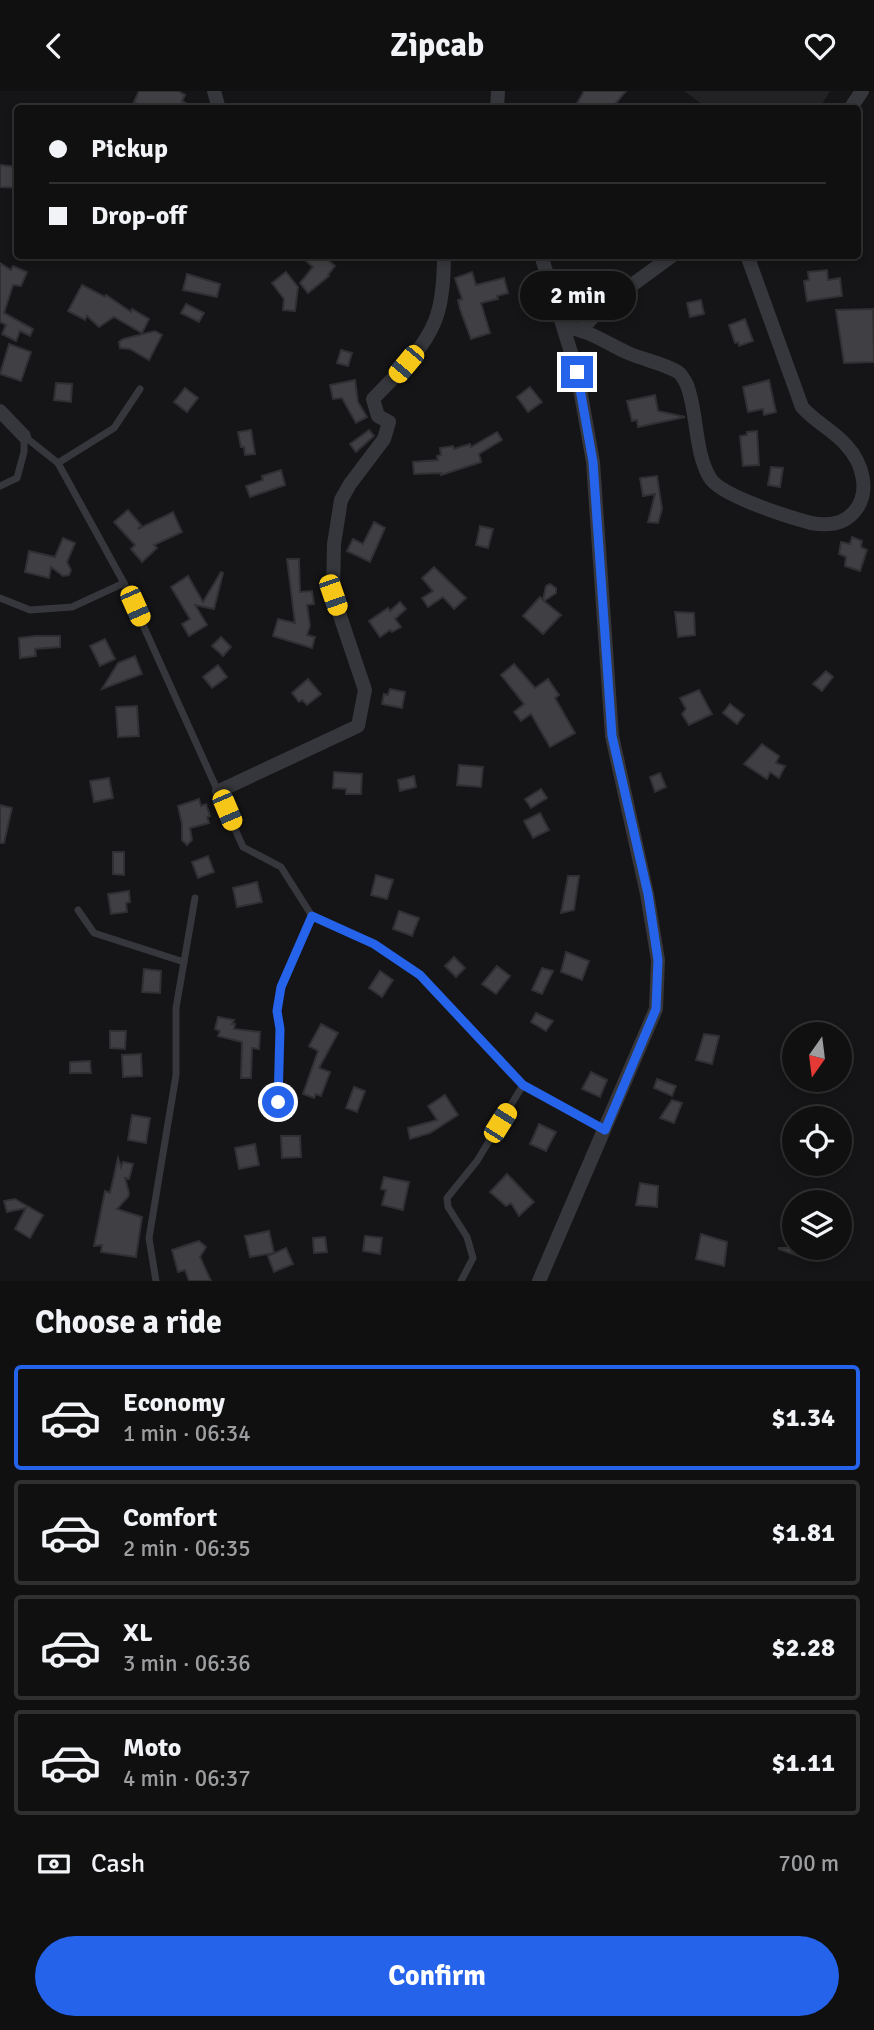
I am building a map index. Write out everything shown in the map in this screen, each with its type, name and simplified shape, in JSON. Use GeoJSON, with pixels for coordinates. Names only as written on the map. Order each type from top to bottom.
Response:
{"type":"FeatureCollection","features":[{"type":"Feature","properties":{"kind":"street"},"geometry":{"type":"LineString","coordinates":[[219,791],[358,726],[365,690],[333,595],[334,544],[341,500],[384,439],[389,422],[378,416],[373,399],[415,353],[435,321],[444,278],[444,259]]}},
{"type":"Feature","properties":{"kind":"street"},"geometry":{"type":"LineString","coordinates":[[539,1281],[656,1009],[658,960],[648,894],[612,736],[593,462],[577,372],[542,259]]}},
{"type":"Feature","properties":{"kind":"street"},"geometry":{"type":"LineString","coordinates":[[582,329],[602,307],[668,259]]}},
{"type":"Feature","properties":{"kind":"street"},"geometry":{"type":"LineString","coordinates":[[565,327],[582,329],[628,353],[680,373],[687,385],[710,478],[722,490],[813,523],[834,524],[848,521],[860,507],[865,484],[858,462],[846,445],[802,407],[748,259]]}},
{"type":"Feature","properties":{"kind":"street"},"geometry":{"type":"LineString","coordinates":[[0,411],[24,436]]}},
{"type":"Feature","properties":{"kind":"lane"},"geometry":{"type":"LineString","coordinates":[[58,463],[114,428],[140,389]]}},
{"type":"Feature","properties":{"kind":"lane"},"geometry":{"type":"LineString","coordinates":[[24,436],[58,463],[124,583],[243,847],[281,867],[312,916],[374,944],[420,975],[523,1085],[605,1130]]}},
{"type":"Feature","properties":{"kind":"lane"},"geometry":{"type":"LineString","coordinates":[[0,486],[17,478],[24,452],[24,436]]}},
{"type":"Feature","properties":{"kind":"lane"},"geometry":{"type":"LineString","coordinates":[[0,598],[30,610],[72,607],[124,583]]}},
{"type":"Feature","properties":{"kind":"lane"},"geometry":{"type":"LineString","coordinates":[[156,1281],[149,1238],[176,1075],[176,1008],[195,898]]}},
{"type":"Feature","properties":{"kind":"lane"},"geometry":{"type":"LineString","coordinates":[[78,910],[94,933],[184,962]]}},
{"type":"Feature","properties":{"kind":"lane"},"geometry":{"type":"LineString","coordinates":[[278,1102],[280,1029],[277,1011],[281,987],[312,916]]}},
{"type":"Feature","properties":{"kind":"lane"},"geometry":{"type":"LineString","coordinates":[[461,1281],[473,1258],[467,1237],[447,1205],[447,1195],[477,1161],[523,1085]]}},
{"type":"Feature","properties":{"kind":"shaded area"},"geometry":{"type":"Polygon","coordinates":[[[684,91],[830,91],[821,105],[703,105],[684,91]]]}},
{"type":"Feature","properties":{"kind":"building"},"geometry":{"type":"Polygon","coordinates":[[[139,91],[178,91],[185,95],[182,101],[189,105],[140,105],[134,102],[139,91]]]}},
{"type":"Feature","properties":{"kind":"building"},"geometry":{"type":"Polygon","coordinates":[[[584,91],[626,91],[614,105],[576,105],[584,91]]]}},
{"type":"Feature","properties":{"kind":"building"},"geometry":{"type":"Polygon","coordinates":[[[0,165],[14,167],[14,188],[0,187],[0,165]]]}},
{"type":"Feature","properties":{"kind":"building"},"geometry":{"type":"Polygon","coordinates":[[[304,259],[327,259],[335,266],[329,276],[308,293],[300,283],[313,267],[304,259]]]}},
{"type":"Feature","properties":{"kind":"building"},"geometry":{"type":"Polygon","coordinates":[[[0,263],[11,270],[13,266],[27,272],[21,286],[13,285],[4,313],[33,329],[30,336],[20,331],[16,341],[2,334],[6,325],[0,322],[0,263]]]}},
{"type":"Feature","properties":{"kind":"building"},"geometry":{"type":"Polygon","coordinates":[[[827,270],[828,280],[840,278],[842,296],[807,301],[804,281],[809,280],[808,272],[827,270]]]}},
{"type":"Feature","properties":{"kind":"building"},"geometry":{"type":"Polygon","coordinates":[[[286,272],[298,287],[295,311],[283,310],[284,299],[272,283],[286,272]]]}},
{"type":"Feature","properties":{"kind":"building"},"geometry":{"type":"Polygon","coordinates":[[[472,272],[476,285],[504,278],[508,293],[497,296],[498,299],[481,303],[490,333],[471,339],[460,309],[458,300],[462,299],[455,278],[472,272]]]}},
{"type":"Feature","properties":{"kind":"building"},"geometry":{"type":"Polygon","coordinates":[[[187,274],[220,284],[217,297],[183,290],[187,274]]]}},
{"type":"Feature","properties":{"kind":"building"},"geometry":{"type":"Polygon","coordinates":[[[82,285],[149,319],[142,333],[114,317],[99,327],[87,316],[85,320],[68,311],[82,285]]]}},
{"type":"Feature","properties":{"kind":"building"},"geometry":{"type":"Polygon","coordinates":[[[701,300],[704,314],[690,317],[687,303],[701,300]]]}},
{"type":"Feature","properties":{"kind":"building"},"geometry":{"type":"Polygon","coordinates":[[[186,304],[204,313],[199,322],[181,313],[186,304]]]}},
{"type":"Feature","properties":{"kind":"building"},"geometry":{"type":"Polygon","coordinates":[[[873,309],[874,362],[844,363],[836,310],[873,309]]]}},
{"type":"Feature","properties":{"kind":"building"},"geometry":{"type":"Polygon","coordinates":[[[745,319],[753,341],[739,346],[738,342],[735,343],[729,325],[745,319]]]}},
{"type":"Feature","properties":{"kind":"building"},"geometry":{"type":"Polygon","coordinates":[[[155,331],[162,335],[149,360],[130,349],[120,348],[119,342],[123,339],[155,331]]]}},
{"type":"Feature","properties":{"kind":"building"},"geometry":{"type":"Polygon","coordinates":[[[9,344],[31,352],[21,381],[0,374],[9,344]]]}},
{"type":"Feature","properties":{"kind":"building"},"geometry":{"type":"Polygon","coordinates":[[[341,350],[352,353],[348,366],[337,363],[341,350]]]}},
{"type":"Feature","properties":{"kind":"building"},"geometry":{"type":"Polygon","coordinates":[[[355,380],[358,402],[367,417],[356,423],[342,398],[333,399],[330,385],[355,380]]]}},
{"type":"Feature","properties":{"kind":"building"},"geometry":{"type":"Polygon","coordinates":[[[769,380],[776,412],[764,415],[763,409],[748,412],[743,387],[769,380]]]}},
{"type":"Feature","properties":{"kind":"building"},"geometry":{"type":"Polygon","coordinates":[[[56,383],[72,384],[71,402],[54,400],[56,383]]]}},
{"type":"Feature","properties":{"kind":"building"},"geometry":{"type":"Polygon","coordinates":[[[530,387],[542,402],[528,412],[517,397],[530,387]]]}},
{"type":"Feature","properties":{"kind":"building"},"geometry":{"type":"Polygon","coordinates":[[[185,388],[198,398],[187,412],[174,402],[185,388]]]}},
{"type":"Feature","properties":{"kind":"building"},"geometry":{"type":"Polygon","coordinates":[[[655,395],[658,411],[685,417],[638,427],[637,420],[632,421],[627,401],[655,395]]]}},
{"type":"Feature","properties":{"kind":"building"},"geometry":{"type":"Polygon","coordinates":[[[251,430],[255,454],[245,455],[238,432],[251,430]]]}},
{"type":"Feature","properties":{"kind":"building"},"geometry":{"type":"Polygon","coordinates":[[[369,430],[374,436],[356,452],[350,444],[369,430]]]}},
{"type":"Feature","properties":{"kind":"building"},"geometry":{"type":"Polygon","coordinates":[[[757,431],[759,465],[743,466],[740,436],[757,431]]]}},
{"type":"Feature","properties":{"kind":"building"},"geometry":{"type":"Polygon","coordinates":[[[497,432],[502,440],[479,454],[481,462],[441,475],[414,474],[413,462],[438,460],[437,456],[441,455],[440,448],[453,446],[454,449],[470,444],[471,447],[497,432]]]}},
{"type":"Feature","properties":{"kind":"building"},"geometry":{"type":"Polygon","coordinates":[[[771,467],[783,468],[780,487],[768,485],[771,467]]]}},
{"type":"Feature","properties":{"kind":"building"},"geometry":{"type":"Polygon","coordinates":[[[281,470],[285,485],[250,497],[246,486],[263,480],[262,476],[281,470]]]}},
{"type":"Feature","properties":{"kind":"building"},"geometry":{"type":"Polygon","coordinates":[[[657,476],[662,509],[658,523],[648,522],[655,494],[643,496],[640,478],[657,476]]]}},
{"type":"Feature","properties":{"kind":"building"},"geometry":{"type":"Polygon","coordinates":[[[128,510],[141,525],[138,529],[173,512],[182,532],[154,545],[157,548],[142,562],[131,549],[135,545],[114,522],[128,510]]]}},
{"type":"Feature","properties":{"kind":"building"},"geometry":{"type":"Polygon","coordinates":[[[374,522],[385,528],[370,562],[347,551],[353,539],[363,544],[374,522]]]}},
{"type":"Feature","properties":{"kind":"building"},"geometry":{"type":"Polygon","coordinates":[[[480,526],[493,529],[488,548],[476,545],[480,526]]]}},
{"type":"Feature","properties":{"kind":"building"},"geometry":{"type":"Polygon","coordinates":[[[852,537],[862,541],[861,547],[867,550],[860,571],[845,566],[846,557],[839,554],[841,542],[850,544],[852,537]]]}},
{"type":"Feature","properties":{"kind":"building"},"geometry":{"type":"Polygon","coordinates":[[[63,538],[75,543],[67,562],[71,570],[69,575],[63,576],[51,567],[49,578],[25,572],[29,551],[55,557],[63,538]]]}},
{"type":"Feature","properties":{"kind":"building"},"geometry":{"type":"Polygon","coordinates":[[[287,559],[299,559],[300,592],[312,591],[314,604],[307,605],[310,626],[307,635],[315,637],[312,648],[273,636],[278,619],[295,623],[287,559]]]}},
{"type":"Feature","properties":{"kind":"building"},"geometry":{"type":"Polygon","coordinates":[[[434,567],[466,598],[454,609],[443,597],[428,607],[422,598],[433,591],[422,578],[434,567]]]}},
{"type":"Feature","properties":{"kind":"building"},"geometry":{"type":"Polygon","coordinates":[[[221,572],[223,573],[214,609],[195,605],[207,625],[189,636],[182,624],[190,619],[171,587],[188,576],[203,602],[221,572]]]}},
{"type":"Feature","properties":{"kind":"building"},"geometry":{"type":"Polygon","coordinates":[[[550,584],[556,588],[556,593],[544,601],[561,615],[543,634],[523,616],[540,597],[543,600],[546,586],[550,584]]]}},
{"type":"Feature","properties":{"kind":"building"},"geometry":{"type":"Polygon","coordinates":[[[400,602],[406,609],[395,619],[401,627],[380,637],[369,621],[388,608],[390,611],[400,602]]]}},
{"type":"Feature","properties":{"kind":"building"},"geometry":{"type":"Polygon","coordinates":[[[675,612],[694,613],[695,635],[678,637],[675,612]]]}},
{"type":"Feature","properties":{"kind":"building"},"geometry":{"type":"Polygon","coordinates":[[[60,636],[60,647],[35,649],[36,656],[20,658],[19,638],[60,636]]]}},
{"type":"Feature","properties":{"kind":"building"},"geometry":{"type":"Polygon","coordinates":[[[221,637],[231,647],[223,656],[212,646],[221,637]]]}},
{"type":"Feature","properties":{"kind":"building"},"geometry":{"type":"Polygon","coordinates":[[[105,639],[115,659],[100,666],[90,646],[105,639]]]}},
{"type":"Feature","properties":{"kind":"building"},"geometry":{"type":"Polygon","coordinates":[[[135,656],[142,674],[102,689],[118,663],[135,656]]]}},
{"type":"Feature","properties":{"kind":"building"},"geometry":{"type":"Polygon","coordinates":[[[514,664],[535,688],[548,679],[559,695],[555,698],[575,733],[550,747],[531,714],[521,721],[514,712],[524,704],[501,675],[514,664]]]}},
{"type":"Feature","properties":{"kind":"building"},"geometry":{"type":"Polygon","coordinates":[[[218,665],[227,677],[212,688],[203,677],[218,665]]]}},
{"type":"Feature","properties":{"kind":"building"},"geometry":{"type":"Polygon","coordinates":[[[826,671],[833,677],[822,691],[813,684],[826,671]]]}},
{"type":"Feature","properties":{"kind":"building"},"geometry":{"type":"Polygon","coordinates":[[[308,679],[321,694],[307,705],[302,700],[299,702],[292,693],[308,679]]]}},
{"type":"Feature","properties":{"kind":"building"},"geometry":{"type":"Polygon","coordinates":[[[390,689],[405,692],[402,708],[382,704],[384,694],[388,695],[390,689]]]}},
{"type":"Feature","properties":{"kind":"building"},"geometry":{"type":"Polygon","coordinates":[[[699,690],[712,714],[689,725],[682,714],[686,709],[680,698],[699,690]]]}},
{"type":"Feature","properties":{"kind":"building"},"geometry":{"type":"Polygon","coordinates":[[[730,704],[744,715],[737,724],[723,713],[730,704]]]}},
{"type":"Feature","properties":{"kind":"building"},"geometry":{"type":"Polygon","coordinates":[[[137,706],[139,736],[118,737],[116,707],[137,706]]]}},
{"type":"Feature","properties":{"kind":"building"},"geometry":{"type":"Polygon","coordinates":[[[762,744],[779,756],[776,763],[785,766],[779,778],[770,772],[767,779],[744,764],[762,744]]]}},
{"type":"Feature","properties":{"kind":"building"},"geometry":{"type":"Polygon","coordinates":[[[459,765],[483,767],[481,787],[457,785],[459,765]]]}},
{"type":"Feature","properties":{"kind":"building"},"geometry":{"type":"Polygon","coordinates":[[[334,772],[362,774],[361,794],[346,794],[346,789],[333,788],[334,772]]]}},
{"type":"Feature","properties":{"kind":"building"},"geometry":{"type":"Polygon","coordinates":[[[660,773],[666,787],[655,792],[650,777],[660,773]]]}},
{"type":"Feature","properties":{"kind":"building"},"geometry":{"type":"Polygon","coordinates":[[[414,776],[416,787],[400,791],[398,780],[414,776]]]}},
{"type":"Feature","properties":{"kind":"building"},"geometry":{"type":"Polygon","coordinates":[[[109,778],[113,798],[94,802],[90,781],[109,778]]]}},
{"type":"Feature","properties":{"kind":"building"},"geometry":{"type":"Polygon","coordinates":[[[541,789],[547,798],[531,808],[525,799],[541,789]]]}},
{"type":"Feature","properties":{"kind":"building"},"geometry":{"type":"Polygon","coordinates":[[[199,799],[201,806],[206,804],[209,823],[190,828],[192,840],[187,845],[182,840],[178,806],[199,799]]]}},
{"type":"Feature","properties":{"kind":"building"},"geometry":{"type":"Polygon","coordinates":[[[0,805],[12,808],[4,843],[0,843],[0,805]]]}},
{"type":"Feature","properties":{"kind":"building"},"geometry":{"type":"Polygon","coordinates":[[[540,813],[549,830],[533,838],[524,821],[540,813]]]}},
{"type":"Feature","properties":{"kind":"building"},"geometry":{"type":"Polygon","coordinates":[[[113,852],[124,852],[124,875],[113,874],[113,852]]]}},
{"type":"Feature","properties":{"kind":"building"},"geometry":{"type":"Polygon","coordinates":[[[208,856],[214,872],[198,878],[192,862],[208,856]]]}},
{"type":"Feature","properties":{"kind":"building"},"geometry":{"type":"Polygon","coordinates":[[[376,875],[393,880],[387,899],[371,895],[376,875]]]}},
{"type":"Feature","properties":{"kind":"building"},"geometry":{"type":"Polygon","coordinates":[[[568,876],[579,876],[574,910],[561,913],[568,876]]]}},
{"type":"Feature","properties":{"kind":"building"},"geometry":{"type":"Polygon","coordinates":[[[257,882],[262,902],[237,907],[233,888],[257,882]]]}},
{"type":"Feature","properties":{"kind":"building"},"geometry":{"type":"Polygon","coordinates":[[[129,891],[127,912],[111,914],[108,894],[129,891]]]}},
{"type":"Feature","properties":{"kind":"building"},"geometry":{"type":"Polygon","coordinates":[[[399,911],[419,918],[412,936],[393,929],[399,911]]]}},
{"type":"Feature","properties":{"kind":"building"},"geometry":{"type":"Polygon","coordinates":[[[566,952],[589,961],[582,980],[561,972],[566,952]]]}},
{"type":"Feature","properties":{"kind":"building"},"geometry":{"type":"Polygon","coordinates":[[[454,957],[465,968],[456,977],[445,966],[454,957]]]}},
{"type":"Feature","properties":{"kind":"building"},"geometry":{"type":"Polygon","coordinates":[[[497,966],[510,976],[496,994],[482,984],[497,966]]]}},
{"type":"Feature","properties":{"kind":"building"},"geometry":{"type":"Polygon","coordinates":[[[542,968],[553,971],[542,994],[532,990],[542,968]]]}},
{"type":"Feature","properties":{"kind":"building"},"geometry":{"type":"Polygon","coordinates":[[[144,969],[161,971],[160,993],[142,992],[144,969]]]}},
{"type":"Feature","properties":{"kind":"building"},"geometry":{"type":"Polygon","coordinates":[[[380,971],[393,980],[382,997],[369,988],[380,971]]]}},
{"type":"Feature","properties":{"kind":"building"},"geometry":{"type":"Polygon","coordinates":[[[536,1013],[553,1021],[546,1031],[531,1022],[536,1013]]]}},
{"type":"Feature","properties":{"kind":"building"},"geometry":{"type":"Polygon","coordinates":[[[218,1017],[234,1020],[234,1029],[260,1032],[259,1049],[252,1048],[251,1078],[241,1078],[242,1042],[218,1036],[220,1031],[215,1029],[218,1017]]]}},
{"type":"Feature","properties":{"kind":"building"},"geometry":{"type":"Polygon","coordinates":[[[321,1024],[338,1033],[319,1068],[330,1072],[321,1096],[316,1094],[314,1098],[303,1094],[318,1051],[309,1046],[321,1024]]]}},
{"type":"Feature","properties":{"kind":"building"},"geometry":{"type":"Polygon","coordinates":[[[110,1031],[126,1031],[125,1049],[110,1048],[110,1031]]]}},
{"type":"Feature","properties":{"kind":"building"},"geometry":{"type":"Polygon","coordinates":[[[704,1034],[719,1036],[712,1064],[696,1060],[704,1034]]]}},
{"type":"Feature","properties":{"kind":"building"},"geometry":{"type":"Polygon","coordinates":[[[141,1054],[142,1076],[123,1077],[122,1055],[141,1054]]]}},
{"type":"Feature","properties":{"kind":"building"},"geometry":{"type":"Polygon","coordinates":[[[90,1061],[91,1073],[70,1073],[70,1062],[90,1061]]]}},
{"type":"Feature","properties":{"kind":"building"},"geometry":{"type":"Polygon","coordinates":[[[591,1072],[607,1080],[600,1097],[582,1089],[591,1072]]]}},
{"type":"Feature","properties":{"kind":"building"},"geometry":{"type":"Polygon","coordinates":[[[657,1079],[676,1086],[672,1096],[654,1088],[657,1079]]]}},
{"type":"Feature","properties":{"kind":"building"},"geometry":{"type":"Polygon","coordinates":[[[354,1087],[365,1091],[357,1112],[346,1108],[354,1087]]]}},
{"type":"Feature","properties":{"kind":"building"},"geometry":{"type":"Polygon","coordinates":[[[445,1095],[458,1115],[430,1133],[410,1139],[408,1128],[437,1120],[428,1106],[445,1095]]]}},
{"type":"Feature","properties":{"kind":"building"},"geometry":{"type":"Polygon","coordinates":[[[672,1100],[682,1103],[674,1123],[660,1118],[672,1100]]]}},
{"type":"Feature","properties":{"kind":"building"},"geometry":{"type":"Polygon","coordinates":[[[132,1115],[150,1118],[146,1143],[128,1140],[132,1115]]]}},
{"type":"Feature","properties":{"kind":"building"},"geometry":{"type":"Polygon","coordinates":[[[539,1124],[556,1132],[546,1151],[530,1144],[539,1124]]]}},
{"type":"Feature","properties":{"kind":"building"},"geometry":{"type":"Polygon","coordinates":[[[281,1136],[300,1136],[301,1157],[282,1158],[281,1136]]]}},
{"type":"Feature","properties":{"kind":"building"},"geometry":{"type":"Polygon","coordinates":[[[255,1144],[259,1165],[239,1169],[235,1148],[255,1144]]]}},
{"type":"Feature","properties":{"kind":"building"},"geometry":{"type":"Polygon","coordinates":[[[118,1158],[121,1167],[123,1162],[133,1164],[129,1179],[125,1178],[128,1197],[117,1209],[142,1217],[136,1257],[101,1252],[102,1245],[94,1246],[105,1191],[110,1193],[118,1158]]]}},
{"type":"Feature","properties":{"kind":"building"},"geometry":{"type":"Polygon","coordinates":[[[507,1174],[534,1202],[519,1216],[511,1203],[506,1206],[490,1192],[507,1174]]]}},
{"type":"Feature","properties":{"kind":"building"},"geometry":{"type":"Polygon","coordinates":[[[384,1177],[409,1182],[403,1210],[382,1205],[386,1190],[381,1189],[384,1177]]]}},
{"type":"Feature","properties":{"kind":"building"},"geometry":{"type":"Polygon","coordinates":[[[640,1183],[658,1186],[657,1207],[636,1205],[640,1183]]]}},
{"type":"Feature","properties":{"kind":"building"},"geometry":{"type":"Polygon","coordinates":[[[15,1199],[43,1215],[30,1238],[15,1229],[26,1208],[7,1212],[4,1201],[15,1199]]]}},
{"type":"Feature","properties":{"kind":"building"},"geometry":{"type":"Polygon","coordinates":[[[269,1231],[274,1253],[250,1257],[245,1236],[269,1231]]]}},
{"type":"Feature","properties":{"kind":"building"},"geometry":{"type":"Polygon","coordinates":[[[701,1234],[727,1242],[724,1266],[696,1259],[701,1234]]]}},
{"type":"Feature","properties":{"kind":"building"},"geometry":{"type":"Polygon","coordinates":[[[365,1236],[382,1238],[380,1254],[363,1251],[365,1236]]]}},
{"type":"Feature","properties":{"kind":"building"},"geometry":{"type":"Polygon","coordinates":[[[325,1237],[327,1252],[314,1253],[313,1238],[325,1237]]]}},
{"type":"Feature","properties":{"kind":"building"},"geometry":{"type":"Polygon","coordinates":[[[199,1241],[206,1247],[200,1257],[211,1281],[189,1281],[185,1270],[178,1272],[172,1250],[199,1241]]]}},
{"type":"Feature","properties":{"kind":"building"},"geometry":{"type":"Polygon","coordinates":[[[286,1248],[293,1264],[274,1272],[268,1256],[286,1248]]]}},
{"type":"Feature","properties":{"kind":"route"},"geometry":{"type":"LineString","coordinates":[[278,1102],[280,1029],[277,1011],[281,987],[312,916],[374,944],[420,975],[523,1085],[605,1130],[656,1009],[658,960],[648,894],[612,736],[593,462],[577,372]]}}]}
